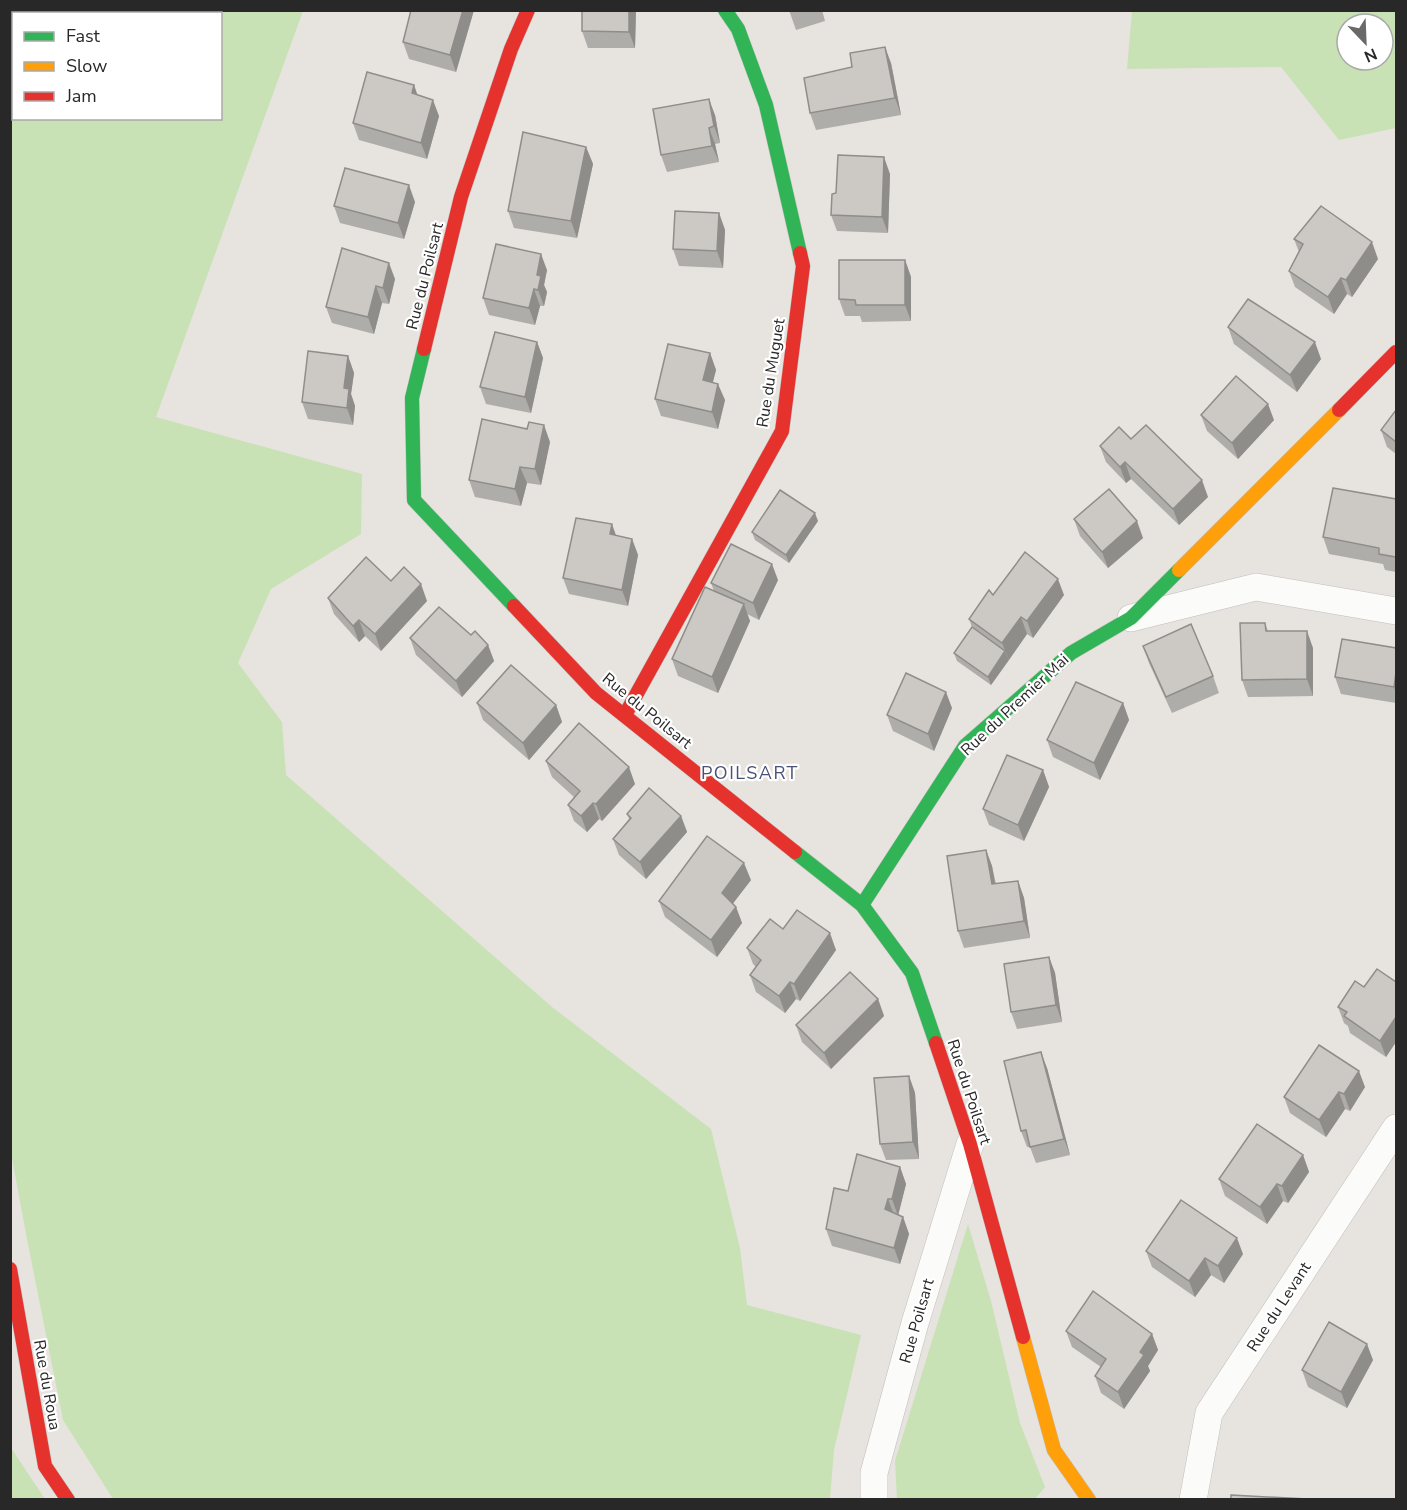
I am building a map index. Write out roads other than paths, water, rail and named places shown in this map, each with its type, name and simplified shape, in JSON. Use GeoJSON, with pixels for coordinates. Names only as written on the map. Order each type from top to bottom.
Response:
{"type":"FeatureCollection","features":[{"type":"Feature","properties":{"kind":"street","name":"Rue du Poilsart"},"geometry":{"type":"LineString","coordinates":[[528,10],[511,49],[461,197],[412,398],[414,500],[596,693],[862,905],[912,973],[970,1144],[1054,1450],[1089,1500]]}},
{"type":"Feature","properties":{"kind":"street","name":"Rue du Muguet"},"geometry":{"type":"LineString","coordinates":[[625,715],[782,431],[803,266],[766,105],[738,29],[725,10]]}},
{"type":"Feature","properties":{"kind":"street","name":"Rue du Premier Mai"},"geometry":{"type":"LineString","coordinates":[[862,905],[966,746],[1071,653],[1131,618],[1396,352]]}},
{"type":"Feature","properties":{"kind":"street","name":"Rue du Premier Mai"},"geometry":{"type":"LineString","coordinates":[[1131,618],[1256,587],[1396,611]]}},
{"type":"Feature","properties":{"kind":"street","name":"Rue du Levant"},"geometry":{"type":"LineString","coordinates":[[1193,1500],[1209,1413],[1396,1128]]}},
{"type":"Feature","properties":{"kind":"street","name":"Rue Poilsart"},"geometry":{"type":"LineString","coordinates":[[874,1500],[874,1473],[915,1323],[970,1144]]}},
{"type":"Feature","properties":{"kind":"street","name":"Rue du Roua"},"geometry":{"type":"LineString","coordinates":[[10,1269],[45,1466],[68,1500]]}},
{"type":"Feature","properties":{"kind":"district","name":"POILSART"},"geometry":{"type":"Point","coordinates":[750,773]}}]}
